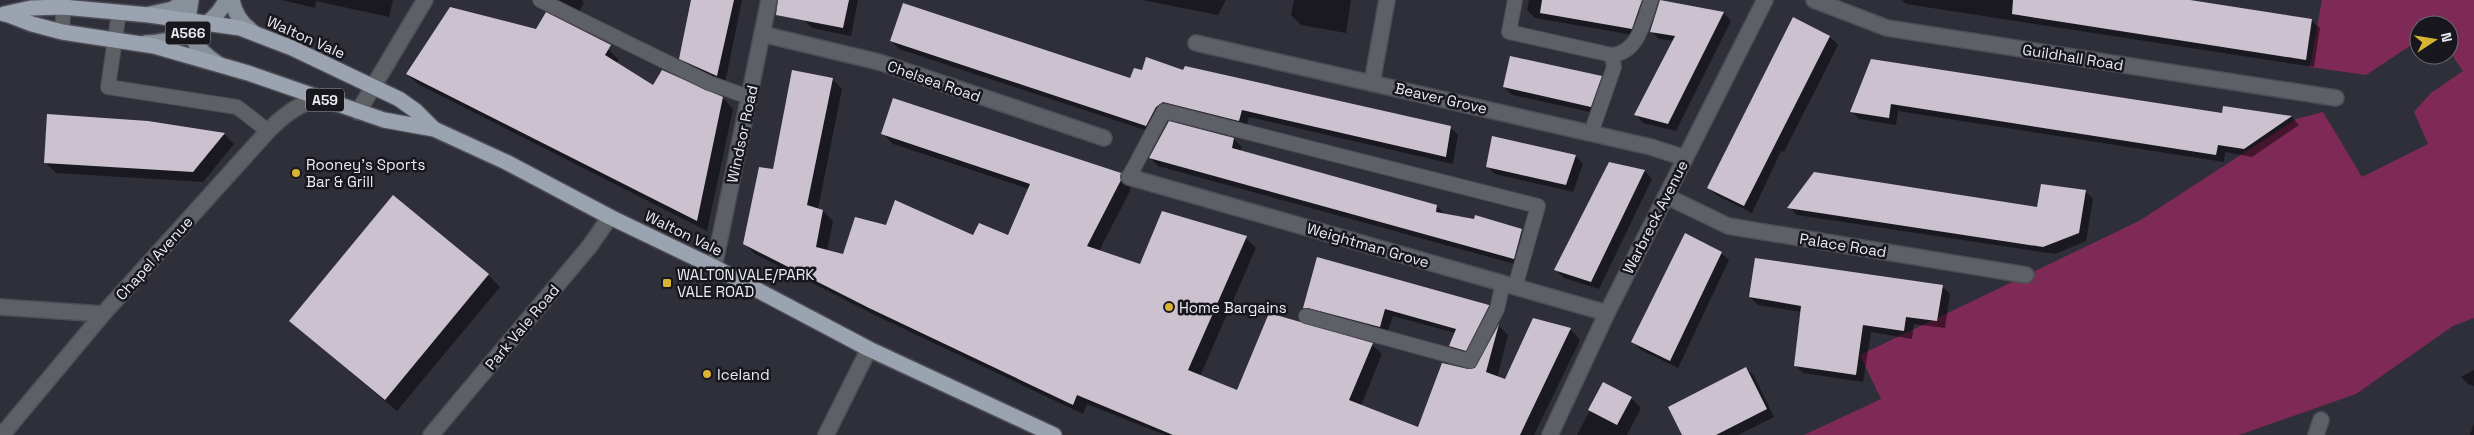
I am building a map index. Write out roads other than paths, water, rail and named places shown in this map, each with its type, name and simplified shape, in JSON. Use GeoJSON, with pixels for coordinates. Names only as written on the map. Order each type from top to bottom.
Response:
{"type":"FeatureCollection","features":[{"type":"Feature","properties":{"kind":"highway","name":"A59"},"geometry":{"type":"LineString","coordinates":[[3,14],[63,4],[119,12]]}},
{"type":"Feature","properties":{"kind":"highway","name":"Walton Vale"},"geometry":{"type":"LineString","coordinates":[[119,12],[149,15],[189,26],[206,23],[253,32],[292,48],[372,86],[411,107],[434,129]]}},
{"type":"Feature","properties":{"kind":"highway","name":"A59"},"geometry":{"type":"LineString","coordinates":[[3,14],[62,32],[116,38]]}},
{"type":"Feature","properties":{"kind":"highway","name":"Walton Vale"},"geometry":{"type":"LineString","coordinates":[[116,38],[139,42],[218,64],[358,112],[393,122],[434,129],[506,162],[610,217],[714,267],[869,349],[1034,431],[1054,435]]}},
{"type":"Feature","properties":{"kind":"main road","name":"A566"},"geometry":{"type":"LineString","coordinates":[[149,15],[174,9],[185,0]]}},
{"type":"Feature","properties":{"kind":"main road","name":"A566"},"geometry":{"type":"LineString","coordinates":[[191,0],[189,26],[202,54],[218,64]]}},
{"type":"Feature","properties":{"kind":"main road","name":"A566"},"geometry":{"type":"LineString","coordinates":[[206,23],[213,18],[226,0]]}},
{"type":"Feature","properties":{"kind":"main road"},"geometry":{"type":"LineString","coordinates":[[232,0],[240,20],[253,32]]}},
{"type":"Feature","properties":{"kind":"main road","name":"A566"},"geometry":{"type":"LineString","coordinates":[[139,42],[165,41],[189,26]]}},
{"type":"Feature","properties":{"kind":"street"},"geometry":{"type":"LineString","coordinates":[[358,112],[425,0]]}},
{"type":"Feature","properties":{"kind":"street","name":"Windsor Road"},"geometry":{"type":"LineString","coordinates":[[714,267],[769,0]]}},
{"type":"Feature","properties":{"kind":"street"},"geometry":{"type":"LineString","coordinates":[[1372,83],[1387,0]]}},
{"type":"Feature","properties":{"kind":"street","name":"Warbreck Avenue"},"geometry":{"type":"LineString","coordinates":[[1550,435],[1607,313],[1765,0]]}},
{"type":"Feature","properties":{"kind":"street","name":"Guildhall Road"},"geometry":{"type":"LineString","coordinates":[[1814,0],[1887,28],[2336,98]]}},
{"type":"Feature","properties":{"kind":"street","name":"Chelsea Road"},"geometry":{"type":"LineString","coordinates":[[762,34],[879,62],[1104,138]]}},
{"type":"Feature","properties":{"kind":"street","name":"Beaver Grove"},"geometry":{"type":"LineString","coordinates":[[1196,43],[1668,151],[1685,158]]}},
{"type":"Feature","properties":{"kind":"street","name":"Chapel Avenue"},"geometry":{"type":"LineString","coordinates":[[2,435],[103,314],[268,131],[286,112],[302,103],[319,98]]}},
{"type":"Feature","properties":{"kind":"street","name":"Weightman Grove"},"geometry":{"type":"LineString","coordinates":[[1129,177],[1607,313]]}},
{"type":"Feature","properties":{"kind":"street","name":"Palace Road"},"geometry":{"type":"LineString","coordinates":[[1666,196],[1728,226],[2026,275]]}},
{"type":"Feature","properties":{"kind":"street","name":"Park Vale Road"},"geometry":{"type":"LineString","coordinates":[[432,435],[589,247],[610,217]]}},
{"type":"Feature","properties":{"kind":"street"},"geometry":{"type":"LineString","coordinates":[[0,307],[103,314]]}},
{"type":"Feature","properties":{"kind":"street"},"geometry":{"type":"LineString","coordinates":[[826,435],[869,349]]}},
{"type":"Feature","properties":{"kind":"street"},"geometry":{"type":"LineString","coordinates":[[2316,435],[2321,420]]}},
{"type":"Feature","properties":{"kind":"lane"},"geometry":{"type":"LineString","coordinates":[[540,0],[709,83],[749,97]]}},
{"type":"Feature","properties":{"kind":"lane"},"geometry":{"type":"LineString","coordinates":[[1515,0],[1509,32],[1612,55],[1622,54],[1637,40],[1651,0]]}},
{"type":"Feature","properties":{"kind":"lane"},"geometry":{"type":"LineString","coordinates":[[62,32],[63,4]]}},
{"type":"Feature","properties":{"kind":"lane"},"geometry":{"type":"LineString","coordinates":[[119,12],[108,87],[237,107],[268,131]]}},
{"type":"Feature","properties":{"kind":"lane"},"geometry":{"type":"LineString","coordinates":[[1591,133],[1614,67],[1612,55]]}},
{"type":"Feature","properties":{"kind":"lane"},"geometry":{"type":"LineString","coordinates":[[1129,177],[1164,111],[1538,206],[1509,285],[1470,361],[1306,316]]}},
{"type":"Feature","properties":{"kind":"place","name":"Rooney's Sports Bar & Grill"},"geometry":{"type":"Point","coordinates":[296,173]}},
{"type":"Feature","properties":{"kind":"place","name":"WALTON VALE/PARK VALE ROAD"},"geometry":{"type":"Point","coordinates":[667,283]}},
{"type":"Feature","properties":{"kind":"place","name":"Home Bargains"},"geometry":{"type":"Point","coordinates":[1169,307]}},
{"type":"Feature","properties":{"kind":"place","name":"Iceland"},"geometry":{"type":"Point","coordinates":[707,374]}}]}
